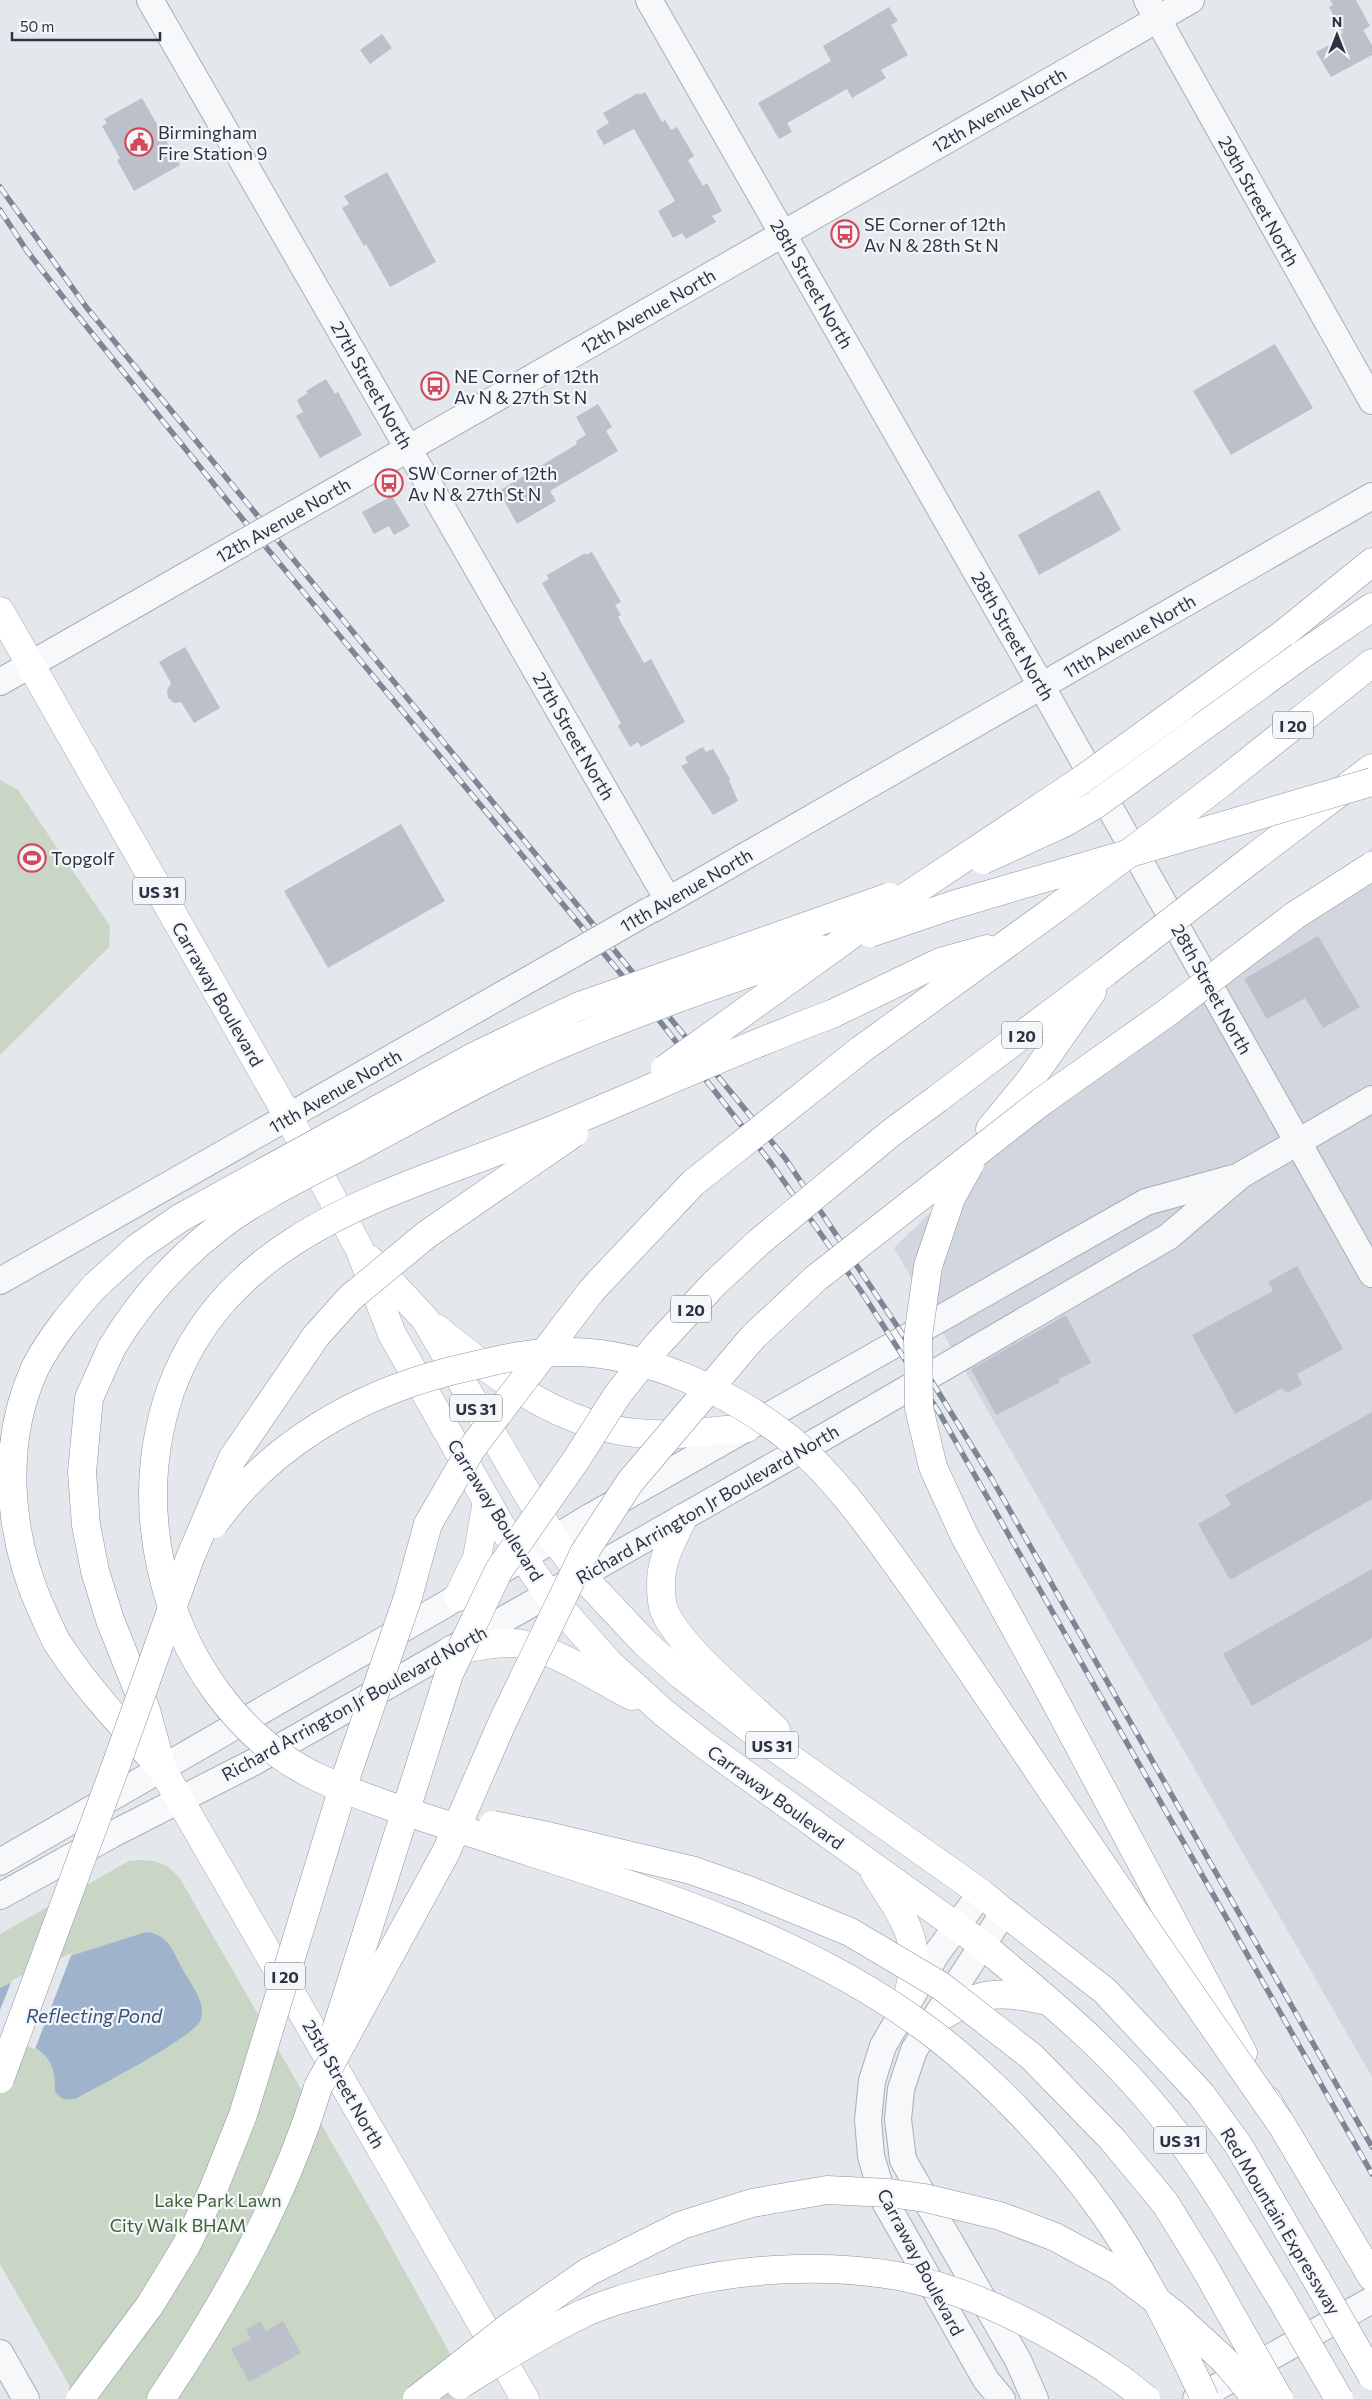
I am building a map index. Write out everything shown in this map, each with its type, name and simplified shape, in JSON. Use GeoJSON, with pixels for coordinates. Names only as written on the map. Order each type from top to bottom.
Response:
{"type":"FeatureCollection","features":[{"type":"Feature","properties":{"kind":"main road"},"geometry":{"type":"LineString","coordinates":[[0,2079],[217,1488],[232,1459],[255,1423],[316,1336],[350,1298],[426,1235],[734,1020],[886,910],[1083,779],[1282,635],[1372,562]]}},
{"type":"Feature","properties":{"kind":"main road"},"geometry":{"type":"LineString","coordinates":[[162,1769],[102,1705],[58,1642],[31,1587],[16,1539],[11,1501],[10,1454],[20,1404],[34,1369],[59,1327],[95,1286],[137,1248],[180,1218],[500,1044],[577,1007],[872,904],[1005,852],[1064,823],[1095,805],[1300,656],[1372,607]]}},
{"type":"Feature","properties":{"kind":"main road","name":"Carraway Boulevard"},"geometry":{"type":"LineString","coordinates":[[0,611],[289,1118],[359,1248],[392,1334],[487,1501],[549,1595],[609,1662],[664,1713],[706,1746],[981,1944]]}},
{"type":"Feature","properties":{"kind":"main road","name":"I 20"},"geometry":{"type":"LineString","coordinates":[[80,2399],[150,2305],[186,2246],[214,2190],[242,2115],[348,1771],[408,1597],[428,1524],[472,1448],[592,1290],[692,1183],[860,1051],[1059,906],[1215,788],[1372,663]]}},
{"type":"Feature","properties":{"kind":"main road","name":"I 20"},"geometry":{"type":"LineString","coordinates":[[161,2399],[234,2284],[276,2198],[303,2136],[449,1674],[499,1570],[576,1460],[618,1394],[664,1337],[714,1284],[759,1242],[891,1133],[1106,972],[1372,768]]}},
{"type":"Feature","properties":{"kind":"main road"},"geometry":{"type":"LineString","coordinates":[[162,1769],[146,1710],[110,1620],[98,1579],[86,1525],[82,1472],[89,1398],[112,1348],[131,1316],[168,1274],[220,1226],[259,1202],[431,1108],[536,1055],[745,974],[953,905],[1372,782]]}},
{"type":"Feature","properties":{"kind":"main road"},"geometry":{"type":"LineString","coordinates":[[318,2087],[446,1852],[502,1724],[584,1553],[630,1482],[753,1337],[815,1279],[1041,1102],[1168,1012],[1294,916],[1372,866]]}},
{"type":"Feature","properties":{"kind":"main road"},"geometry":{"type":"LineString","coordinates":[[1008,943],[940,962],[832,1014],[761,1040],[547,1132],[379,1196],[326,1221],[288,1242],[255,1269],[222,1303],[193,1341],[174,1382],[161,1420],[154,1461],[152,1505],[156,1543],[164,1582],[179,1627],[196,1661],[217,1693],[247,1728],[275,1752],[316,1777],[393,1807],[746,1927],[831,1967],[923,2026],[991,2084],[1062,2159],[1104,2213],[1177,2340],[1205,2399]]}},
{"type":"Feature","properties":{"kind":"main road"},"geometry":{"type":"LineString","coordinates":[[1106,972],[1028,1083],[990,1129],[951,1198],[928,1266],[918,1337],[919,1408],[933,1468],[964,1535],[1098,1780],[1279,2121],[1372,2277]]}},
{"type":"Feature","properties":{"kind":"main road","name":"Carraway Boulevard"},"geometry":{"type":"LineString","coordinates":[[359,1248],[425,1319],[554,1539],[582,1576],[645,1643],[680,1674],[763,1739],[981,1893],[1004,1912]]}},
{"type":"Feature","properties":{"kind":"main road"},"geometry":{"type":"LineString","coordinates":[[425,1319],[512,1386],[552,1408],[588,1424],[636,1433],[661,1434],[747,1428]]}},
{"type":"Feature","properties":{"kind":"main road"},"geometry":{"type":"LineString","coordinates":[[190,1558],[230,1501],[263,1466],[288,1446],[338,1414],[389,1392],[438,1375],[522,1355],[572,1352],[615,1355],[658,1367],[702,1386],[750,1412],[791,1440],[823,1471],[864,1519],[918,1592],[1095,1856],[1279,2121]]}},
{"type":"Feature","properties":{"kind":"main road"},"geometry":{"type":"LineString","coordinates":[[458,1597],[477,1558],[487,1501]]}},
{"type":"Feature","properties":{"kind":"main road"},"geometry":{"type":"LineString","coordinates":[[683,1518],[667,1551],[661,1581],[664,1609],[672,1625],[692,1650],[848,1799]]}},
{"type":"Feature","properties":{"kind":"main road"},"geometry":{"type":"LineString","coordinates":[[451,1650],[502,1643],[526,1645],[550,1654],[664,1713]]}},
{"type":"Feature","properties":{"kind":"main road","name":"25th Street North"},"geometry":{"type":"LineString","coordinates":[[162,1769],[526,2399]]}},
{"type":"Feature","properties":{"kind":"main road"},"geometry":{"type":"LineString","coordinates":[[393,1807],[548,1836],[691,1870],[748,1890],[850,1932],[941,1986],[1032,2057],[1112,2139],[1165,2204],[1202,2263],[1279,2399]]}},
{"type":"Feature","properties":{"kind":"main road"},"geometry":{"type":"LineString","coordinates":[[869,1864],[907,1927],[914,1951],[907,2004]]}},
{"type":"Feature","properties":{"kind":"main road","name":"Red Mountain Expressway"},"geometry":{"type":"LineString","coordinates":[[1004,1912],[1105,1991],[1201,2094],[1240,2146],[1372,2376]]}},
{"type":"Feature","properties":{"kind":"main road","name":"US 31"},"geometry":{"type":"LineString","coordinates":[[981,1944],[1051,2002],[1110,2058],[1162,2116],[1197,2164],[1282,2300],[1339,2399]]}},
{"type":"Feature","properties":{"kind":"main road"},"geometry":{"type":"LineString","coordinates":[[934,2020],[957,2006],[985,1995],[1016,1994],[1051,2002]]}},
{"type":"Feature","properties":{"kind":"main road"},"geometry":{"type":"LineString","coordinates":[[417,2399],[509,2327],[588,2272],[682,2225],[752,2204],[827,2190],[889,2193],[925,2198],[1000,2216],[1055,2237],[1118,2271],[1174,2314],[1224,2360],[1257,2399]]}},
{"type":"Feature","properties":{"kind":"main road"},"geometry":{"type":"LineString","coordinates":[[437,2399],[524,2345],[581,2314],[633,2295],[744,2272],[826,2270],[899,2276],[944,2288],[1022,2319],[1118,2375],[1146,2399]]}},
{"type":"Feature","properties":{"kind":"street","name":"27th Street North"},"geometry":{"type":"LineString","coordinates":[[150,0],[408,448],[659,905]]}},
{"type":"Feature","properties":{"kind":"street","name":"28th Street North"},"geometry":{"type":"LineString","coordinates":[[649,0],[1042,687],[1372,1274]]}},
{"type":"Feature","properties":{"kind":"street","name":"12th Avenue North"},"geometry":{"type":"LineString","coordinates":[[0,682],[783,234],[1153,10],[1191,0]]}},
{"type":"Feature","properties":{"kind":"street","name":"29th Street North"},"geometry":{"type":"LineString","coordinates":[[1153,10],[1372,401]]}},
{"type":"Feature","properties":{"kind":"street","name":"11th Avenue North"},"geometry":{"type":"LineString","coordinates":[[0,1281],[289,1118],[1372,496]]}},
{"type":"Feature","properties":{"kind":"street","name":"Richard Arrington Jr Boulevard North"},"geometry":{"type":"LineString","coordinates":[[0,1896],[252,1763],[549,1595],[1168,1237],[1241,1175],[1372,1099]]}},
{"type":"Feature","properties":{"kind":"street","name":"Richard Arrington Jr Boulevard North"},"geometry":{"type":"LineString","coordinates":[[0,1862],[458,1597],[554,1539],[1146,1202],[1241,1175]]}},
{"type":"Feature","properties":{"kind":"street","name":"Carraway Boulevard"},"geometry":{"type":"LineString","coordinates":[[981,1893],[956,1926],[883,2046],[872,2082],[868,2120],[874,2170],[884,2200],[986,2380],[1002,2399]]}},
{"type":"Feature","properties":{"kind":"street","name":"Carraway Boulevard"},"geometry":{"type":"LineString","coordinates":[[1004,1912],[981,1944],[914,2050],[901,2089],[898,2119],[903,2160],[1018,2360],[1035,2399]]}},
{"type":"Feature","properties":{"kind":"street"},"geometry":{"type":"LineString","coordinates":[[1196,2399],[1372,2300]]}},
{"type":"Feature","properties":{"kind":"street"},"geometry":{"type":"LineString","coordinates":[[4,2370],[26,2399]]}},
{"type":"Feature","properties":{"kind":"shaded area"},"geometry":{"type":"Polygon","coordinates":[[[1372,848],[1372,2077],[894,1248],[1112,1034],[1372,848]]]}},
{"type":"Feature","properties":{"kind":"green space","name":"Topgolf"},"geometry":{"type":"Polygon","coordinates":[[[0,780],[18,790],[110,926],[109,947],[0,1055],[0,780]]]}},
{"type":"Feature","properties":{"kind":"green space","name":"City Walk BHAM"},"geometry":{"type":"Polygon","coordinates":[[[129,1861],[154,1861],[167,1866],[179,1877],[381,2228],[469,2388],[455,2399],[77,2399],[0,2264],[0,1934],[129,1861]]]}},
{"type":"Feature","properties":{"kind":"water","name":"Reflecting Pond"},"geometry":{"type":"Polygon","coordinates":[[[146,1932],[160,1936],[173,1951],[200,2000],[201,2019],[183,2037],[145,2061],[77,2098],[62,2098],[55,2091],[55,2077],[52,2066],[47,2058],[32,2046],[0,2035],[0,1988],[61,1959],[146,1932]]]}},
{"type":"Feature","properties":{"kind":"pier"},"geometry":{"type":"Polygon","coordinates":[[[72,1953],[35,2049],[0,2037],[0,2010],[12,1980],[72,1953]]]}},
{"type":"Feature","properties":{"kind":"building"},"geometry":{"type":"Polygon","coordinates":[[[1330,0],[1356,0],[1370,26],[1363,30],[1372,45],[1372,55],[1331,77],[1316,52],[1333,43],[1331,40],[1343,33],[1329,7],[1333,5],[1330,0]]]}},
{"type":"Feature","properties":{"kind":"building"},"geometry":{"type":"Polygon","coordinates":[[[889,7],[898,21],[891,25],[908,55],[881,70],[886,78],[852,98],[847,89],[787,123],[792,132],[779,139],[758,103],[831,61],[823,46],[889,7]]]}},
{"type":"Feature","properties":{"kind":"building"},"geometry":{"type":"Polygon","coordinates":[[[382,34],[392,48],[370,64],[360,50],[382,34]]]}},
{"type":"Feature","properties":{"kind":"building"},"geometry":{"type":"Polygon","coordinates":[[[645,92],[662,122],[665,120],[671,130],[677,127],[694,156],[688,160],[703,186],[707,183],[722,211],[712,216],[716,222],[686,239],[682,233],[673,238],[658,211],[675,201],[634,129],[604,145],[596,131],[609,123],[603,113],[638,93],[640,95],[645,92]]]}},
{"type":"Feature","properties":{"kind":"building","name":"Birmingham Fire Station 9"},"geometry":{"type":"Polygon","coordinates":[[[142,98],[180,165],[134,191],[117,160],[120,158],[102,126],[107,123],[104,119],[142,98]]]}},
{"type":"Feature","properties":{"kind":"building"},"geometry":{"type":"Polygon","coordinates":[[[387,172],[436,262],[390,287],[366,244],[364,246],[342,208],[349,204],[344,196],[387,172]]]}},
{"type":"Feature","properties":{"kind":"building"},"geometry":{"type":"Polygon","coordinates":[[[1275,344],[1313,408],[1231,455],[1193,391],[1275,344]]]}},
{"type":"Feature","properties":{"kind":"building"},"geometry":{"type":"Polygon","coordinates":[[[326,379],[335,394],[338,392],[362,435],[320,458],[296,416],[303,412],[297,400],[308,393],[306,391],[326,379]]]}},
{"type":"Feature","properties":{"kind":"building"},"geometry":{"type":"Polygon","coordinates":[[[598,404],[612,427],[606,431],[618,451],[550,491],[556,501],[517,524],[499,491],[577,444],[576,441],[586,435],[576,417],[598,404]]]}},
{"type":"Feature","properties":{"kind":"building"},"geometry":{"type":"Polygon","coordinates":[[[1099,490],[1121,530],[1039,575],[1018,535],[1099,490]]]}},
{"type":"Feature","properties":{"kind":"building"},"geometry":{"type":"Polygon","coordinates":[[[392,496],[410,526],[394,535],[389,526],[374,534],[362,512],[392,496]]]}},
{"type":"Feature","properties":{"kind":"building"},"geometry":{"type":"Polygon","coordinates":[[[592,552],[621,602],[615,605],[621,615],[618,617],[644,663],[651,659],[685,722],[641,747],[638,742],[630,747],[618,726],[621,723],[542,583],[549,579],[547,575],[585,553],[586,555],[592,552]]]}},
{"type":"Feature","properties":{"kind":"building"},"geometry":{"type":"Polygon","coordinates":[[[185,647],[220,708],[194,723],[181,702],[174,703],[168,698],[167,690],[171,683],[159,662],[185,647]]]}},
{"type":"Feature","properties":{"kind":"building"},"geometry":{"type":"Polygon","coordinates":[[[703,747],[706,752],[713,749],[730,779],[738,801],[713,815],[681,766],[688,763],[685,757],[703,747]]]}},
{"type":"Feature","properties":{"kind":"building"},"geometry":{"type":"Polygon","coordinates":[[[401,824],[445,901],[328,968],[284,891],[401,824]]]}},
{"type":"Feature","properties":{"kind":"building"},"geometry":{"type":"Polygon","coordinates":[[[1318,936],[1360,1007],[1323,1028],[1305,998],[1267,1019],[1244,979],[1318,936]]]}},
{"type":"Feature","properties":{"kind":"building"},"geometry":{"type":"Polygon","coordinates":[[[1297,1266],[1343,1349],[1297,1374],[1302,1385],[1287,1393],[1282,1388],[1235,1414],[1192,1335],[1273,1291],[1268,1282],[1297,1266]]]}},
{"type":"Feature","properties":{"kind":"building"},"geometry":{"type":"Polygon","coordinates":[[[1066,1315],[1091,1363],[1059,1379],[1060,1382],[996,1415],[971,1369],[1066,1315]]]}},
{"type":"Feature","properties":{"kind":"building"},"geometry":{"type":"Polygon","coordinates":[[[1372,1412],[1372,1499],[1230,1580],[1198,1524],[1231,1505],[1225,1495],[1372,1412]]]}},
{"type":"Feature","properties":{"kind":"building"},"geometry":{"type":"Polygon","coordinates":[[[1372,1569],[1372,1638],[1252,1706],[1223,1654],[1372,1569]]]}},
{"type":"Feature","properties":{"kind":"building"},"geometry":{"type":"Polygon","coordinates":[[[261,2321],[266,2331],[283,2321],[301,2353],[249,2382],[231,2349],[251,2339],[246,2330],[261,2321]]]}},
{"type":"Feature","properties":{"kind":"railway"},"geometry":{"type":"LineString","coordinates":[[0,187],[87,308],[785,1158],[905,1338],[992,1479],[1372,2147]]}},
{"type":"Feature","properties":{"kind":"railway"},"geometry":{"type":"LineString","coordinates":[[0,210],[27,251],[221,493],[655,1015],[771,1163],[861,1291],[940,1414],[1372,2174]]}},
{"type":"Feature","properties":{"kind":"place","name":"Birmingham Fire Station 9"},"geometry":{"type":"Point","coordinates":[139,142]}},
{"type":"Feature","properties":{"kind":"place","name":"SE Corner of 12th Av N & 28th St N"},"geometry":{"type":"Point","coordinates":[845,234]}},
{"type":"Feature","properties":{"kind":"place","name":"NE Corner of 12th Av N & 27th St N"},"geometry":{"type":"Point","coordinates":[435,386]}},
{"type":"Feature","properties":{"kind":"place","name":"SW Corner of 12th Av N & 27th St N"},"geometry":{"type":"Point","coordinates":[389,483]}},
{"type":"Feature","properties":{"kind":"place","name":"Topgolf"},"geometry":{"type":"Point","coordinates":[32,858]}},
{"type":"Feature","properties":{"kind":"park label","name":"Lake Park Lawn"},"geometry":{"type":"Point","coordinates":[218,2200]}}]}
